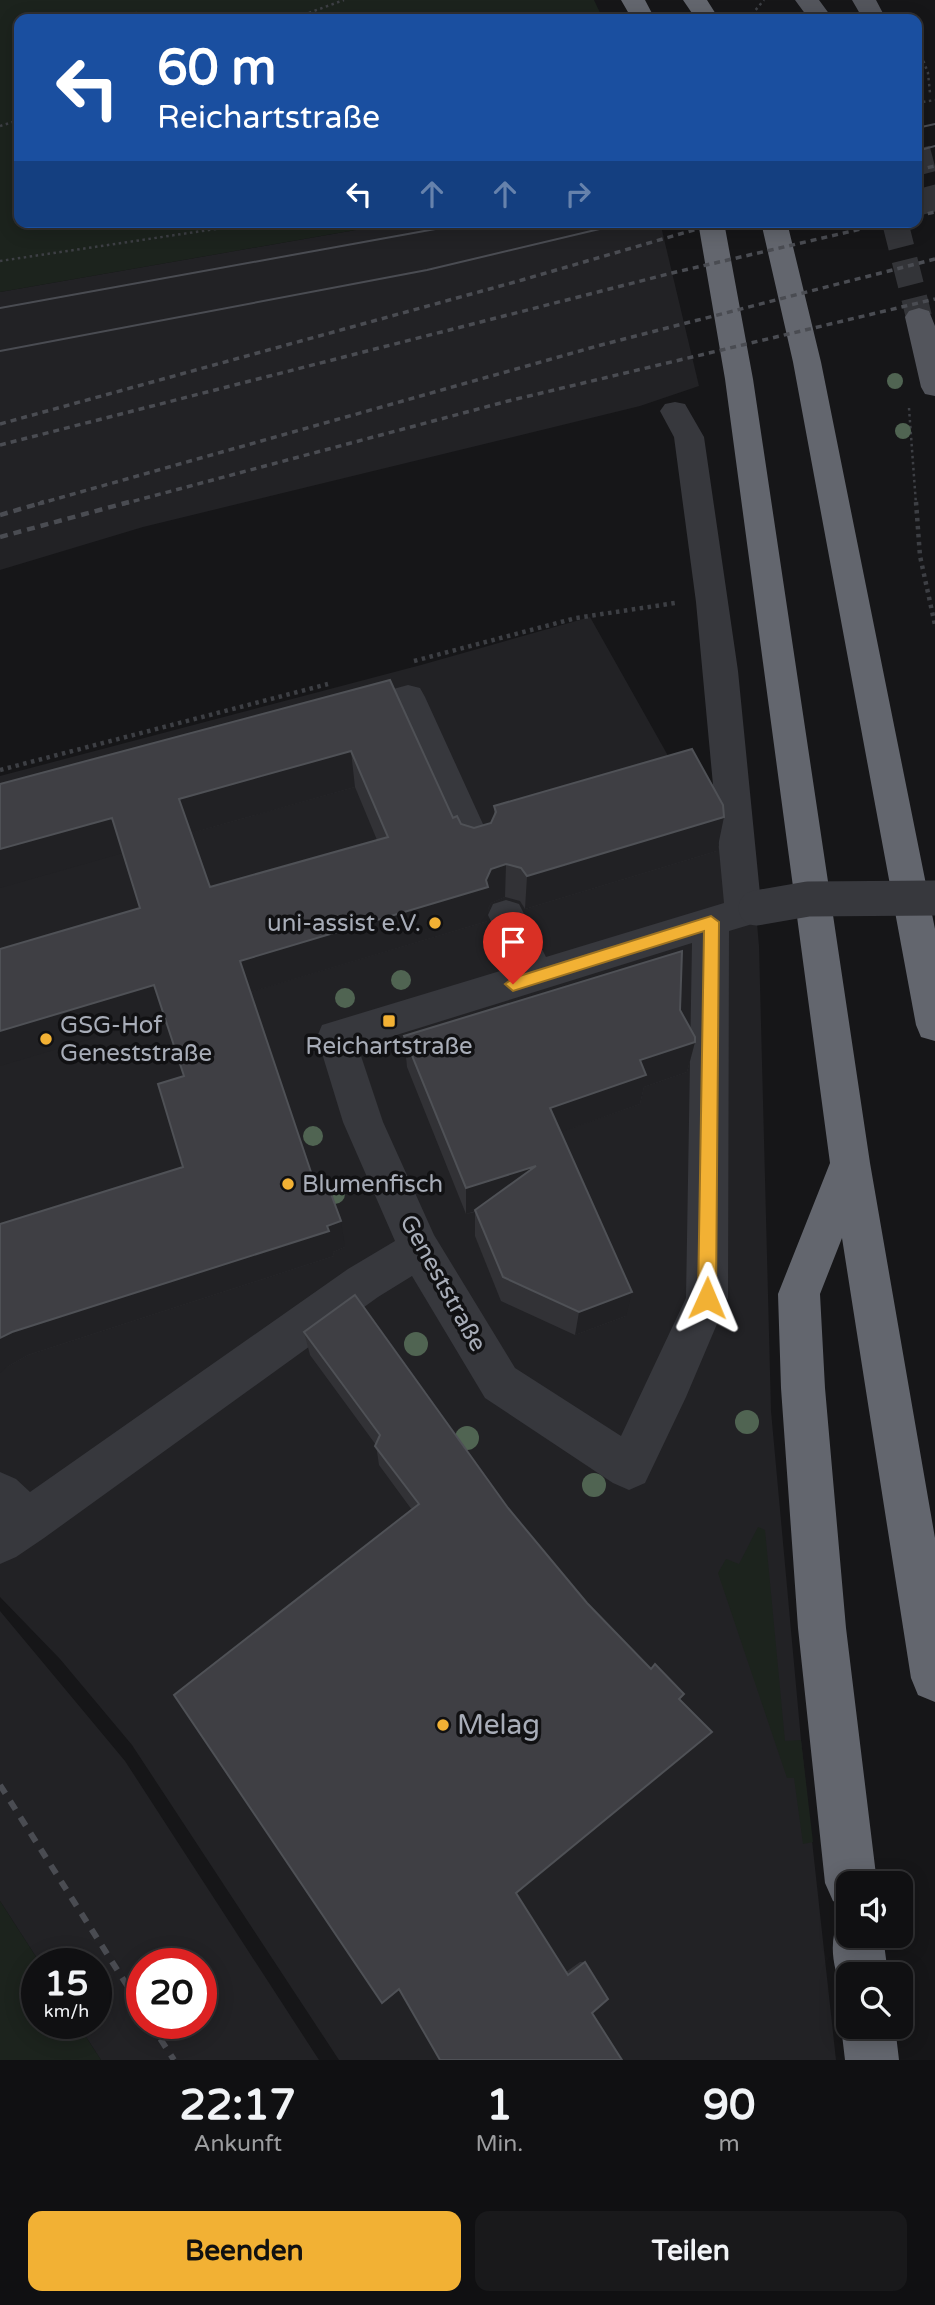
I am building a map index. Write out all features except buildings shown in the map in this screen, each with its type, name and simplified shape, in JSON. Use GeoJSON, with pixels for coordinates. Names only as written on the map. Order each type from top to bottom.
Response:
{"type":"FeatureCollection","features":[{"type":"Feature","properties":{"kind":"highway"},"geometry":{"type":"LineString","coordinates":[[712,228],[739,379],[850,1163],[935,1678]]}},
{"type":"Feature","properties":{"kind":"highway"},"geometry":{"type":"LineString","coordinates":[[775,228],[807,362],[935,1025]]}},
{"type":"Feature","properties":{"kind":"highway"},"geometry":{"type":"LineString","coordinates":[[850,1163],[799,1294],[803,1388],[819,1600],[850,1871]]}},
{"type":"Feature","properties":{"kind":"highway"},"geometry":{"type":"LineString","coordinates":[[870,2039],[872,2060]]}},
{"type":"Feature","properties":{"kind":"main road"},"geometry":{"type":"LineString","coordinates":[[919,317],[935,387]]}},
{"type":"Feature","properties":{"kind":"street"},"geometry":{"type":"LineString","coordinates":[[675,411],[689,437],[721,671],[737,914]]}},
{"type":"Feature","properties":{"kind":"street"},"geometry":{"type":"LineString","coordinates":[[316,722],[408,697],[475,846]]}},
{"type":"Feature","properties":{"kind":"street"},"geometry":{"type":"LineString","coordinates":[[506,915],[537,977],[737,914],[808,899],[935,898]]}},
{"type":"Feature","properties":{"kind":"street","name":"Geneststraße"},"geometry":{"type":"LineString","coordinates":[[537,977],[336,1037],[363,1122],[419,1250],[500,1383],[629,1467],[671,1382],[707,1298],[737,914]]}},
{"type":"Feature","properties":{"kind":"street"},"geometry":{"type":"LineString","coordinates":[[9,1519],[363,1283],[419,1250]]}},
{"type":"Feature","properties":{"kind":"path"},"geometry":{"type":"LineString","coordinates":[[306,14],[344,0]]}},
{"type":"Feature","properties":{"kind":"path"},"geometry":{"type":"LineString","coordinates":[[753,14],[764,0]]}},
{"type":"Feature","properties":{"kind":"path"},"geometry":{"type":"LineString","coordinates":[[922,57],[928,73],[930,93]]}},
{"type":"Feature","properties":{"kind":"path"},"geometry":{"type":"LineString","coordinates":[[0,261],[223,228]]}},
{"type":"Feature","properties":{"kind":"path"},"geometry":{"type":"LineString","coordinates":[[909,404],[920,556],[935,625]]}},
{"type":"Feature","properties":{"kind":"path"},"geometry":{"type":"LineString","coordinates":[[414,661],[597,613],[642,605]]}},
{"type":"Feature","properties":{"kind":"path"},"geometry":{"type":"LineString","coordinates":[[0,770],[335,682]]}},
{"type":"Feature","properties":{"kind":"shaded area"},"geometry":{"type":"Polygon","coordinates":[[[0,0],[594,0],[601,14],[14,14],[14,228],[367,228],[0,292],[0,0]]]}},
{"type":"Feature","properties":{"kind":"shaded area"},"geometry":{"type":"Polygon","coordinates":[[[367,228],[661,228],[699,386],[640,406],[143,527],[0,570],[0,292],[367,228]]]}},
{"type":"Feature","properties":{"kind":"shaded area"},"geometry":{"type":"Polygon","coordinates":[[[590,617],[721,850],[750,844],[759,946],[771,1411],[801,1740],[836,2060],[339,2060],[132,1745],[60,1659],[0,1597],[0,776],[421,665],[590,617]]]}},
{"type":"Feature","properties":{"kind":"shaded area"},"geometry":{"type":"Polygon","coordinates":[[[758,1527],[765,1530],[785,1741],[801,1740],[813,1842],[803,1844],[794,1778],[787,1778],[718,1573],[726,1559],[739,1564],[758,1527]]]}},
{"type":"Feature","properties":{"kind":"shaded area"},"geometry":{"type":"Polygon","coordinates":[[[0,1611],[125,1761],[319,2060],[101,2060],[87,2039],[112,2039],[112,1948],[30,1948],[0,1901],[0,1611]]]}},
{"type":"Feature","properties":{"kind":"shaded area"},"geometry":{"type":"Polygon","coordinates":[[[0,1901],[30,1948],[21,1948],[21,2039],[87,2039],[101,2060],[0,2060],[0,1901]]]}},
{"type":"Feature","properties":{"kind":"tunnel"},"geometry":{"type":"LineString","coordinates":[[922,168],[935,217]]}},
{"type":"Feature","properties":{"kind":"tunnel"},"geometry":{"type":"LineString","coordinates":[[897,228],[919,317]]}},
{"type":"Feature","properties":{"kind":"tram line"},"geometry":{"type":"LineString","coordinates":[[922,127],[935,124]]}},
{"type":"Feature","properties":{"kind":"tram line"},"geometry":{"type":"LineString","coordinates":[[922,150],[935,146]]}},
{"type":"Feature","properties":{"kind":"tram line"},"geometry":{"type":"LineString","coordinates":[[0,308],[441,228]]}},
{"type":"Feature","properties":{"kind":"tram line"},"geometry":{"type":"LineString","coordinates":[[0,351],[427,270],[604,228]]}},
{"type":"Feature","properties":{"kind":"railway"},"geometry":{"type":"LineString","coordinates":[[922,169],[935,166]]}},
{"type":"Feature","properties":{"kind":"railway"},"geometry":{"type":"LineString","coordinates":[[922,215],[935,212]]}},
{"type":"Feature","properties":{"kind":"railway"},"geometry":{"type":"LineString","coordinates":[[0,424],[700,228]]}},
{"type":"Feature","properties":{"kind":"railway"},"geometry":{"type":"LineString","coordinates":[[0,445],[672,273],[865,228]]}},
{"type":"Feature","properties":{"kind":"railway"},"geometry":{"type":"LineString","coordinates":[[38,504],[601,345],[935,259]]}},
{"type":"Feature","properties":{"kind":"railway"},"geometry":{"type":"LineString","coordinates":[[123,504],[508,401],[935,299]]}},
{"type":"Feature","properties":{"kind":"railway"},"geometry":{"type":"LineString","coordinates":[[0,515],[44,502]]}},
{"type":"Feature","properties":{"kind":"railway"},"geometry":{"type":"LineString","coordinates":[[0,537],[129,502]]}},
{"type":"Feature","properties":{"kind":"railway"},"geometry":{"type":"LineString","coordinates":[[0,1785],[126,1984]]}},
{"type":"Feature","properties":{"kind":"railway"},"geometry":{"type":"LineString","coordinates":[[160,2039],[174,2060]]}},
{"type":"Feature","properties":{"kind":"place","name":"uni-assist e.V."},"geometry":{"type":"Point","coordinates":[435,923]}},
{"type":"Feature","properties":{"kind":"place","name":"Reichartstraße"},"geometry":{"type":"Point","coordinates":[389,1021]}},
{"type":"Feature","properties":{"kind":"place","name":"GSG-Hof Geneststraße"},"geometry":{"type":"Point","coordinates":[46,1039]}},
{"type":"Feature","properties":{"kind":"place","name":"Blumenfisch"},"geometry":{"type":"Point","coordinates":[288,1184]}},
{"type":"Feature","properties":{"kind":"place","name":"Melag"},"geometry":{"type":"Point","coordinates":[443,1725]}},
{"type":"Feature","properties":{"kind":"route"},"geometry":{"type":"LineString","coordinates":[[513,984],[711,922],[707,1298]]}}]}
